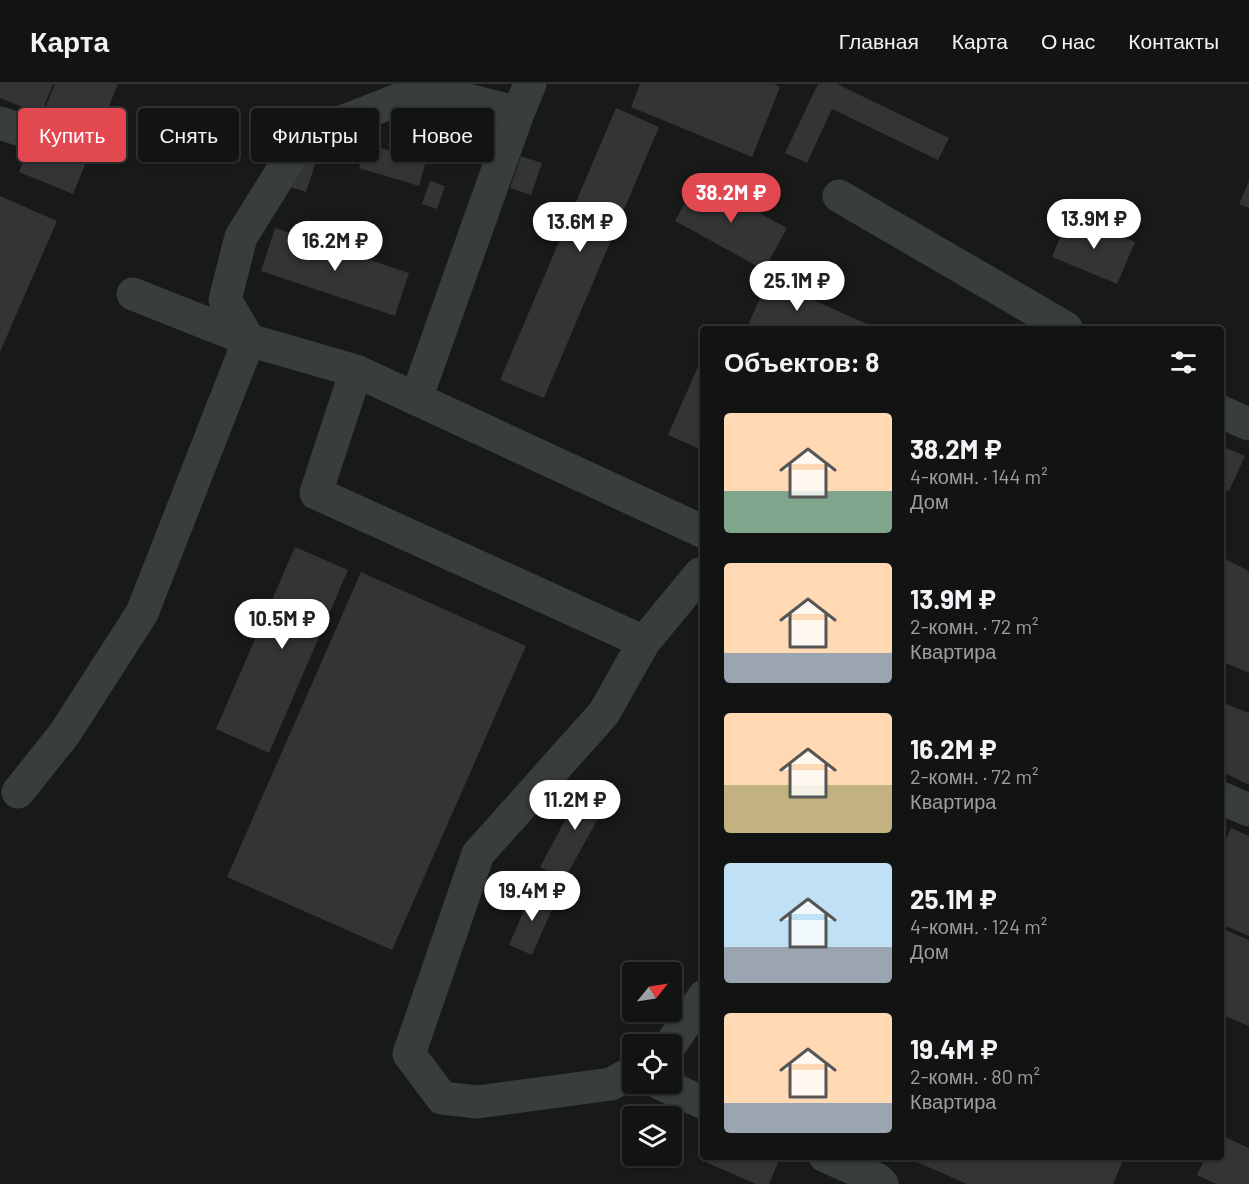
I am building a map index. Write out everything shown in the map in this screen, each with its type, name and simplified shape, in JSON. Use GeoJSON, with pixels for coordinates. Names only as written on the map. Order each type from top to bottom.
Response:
{"type":"FeatureCollection","features":[{"type":"Feature","properties":{"kind":"lane"},"geometry":{"type":"LineString","coordinates":[[249,340],[225,300],[241,237],[303,137],[426,88],[524,98],[416,399]]}},
{"type":"Feature","properties":{"kind":"lane"},"geometry":{"type":"LineString","coordinates":[[839,196],[1063,326]]}},
{"type":"Feature","properties":{"kind":"lane"},"geometry":{"type":"LineString","coordinates":[[133,294],[249,340],[356,371],[700,530]]}},
{"type":"Feature","properties":{"kind":"lane"},"geometry":{"type":"LineString","coordinates":[[18,792],[65,733],[142,613],[249,340]]}},
{"type":"Feature","properties":{"kind":"lane"},"geometry":{"type":"LineString","coordinates":[[356,371],[316,493],[644,642]]}},
{"type":"Feature","properties":{"kind":"lane"},"geometry":{"type":"LineString","coordinates":[[1224,413],[1249,424]]}},
{"type":"Feature","properties":{"kind":"lane"},"geometry":{"type":"LineString","coordinates":[[622,1078],[611,1084],[477,1102],[442,1098],[409,1054],[478,854],[604,713],[644,642],[700,574]]}},
{"type":"Feature","properties":{"kind":"lane"},"geometry":{"type":"LineString","coordinates":[[1224,799],[1249,810]]}},
{"type":"Feature","properties":{"kind":"lane"},"geometry":{"type":"LineString","coordinates":[[678,1034],[700,1002]]}},
{"type":"Feature","properties":{"kind":"lane"},"geometry":{"type":"LineString","coordinates":[[682,1093],[700,1101]]}},
{"type":"Feature","properties":{"kind":"lane"},"geometry":{"type":"LineString","coordinates":[[834,1160],[877,1179],[882,1184]]}},
{"type":"Feature","properties":{"kind":"building"},"geometry":{"type":"Polygon","coordinates":[[[0,84],[53,84],[43,108],[26,108],[0,98],[0,84]]]}},
{"type":"Feature","properties":{"kind":"building"},"geometry":{"type":"Polygon","coordinates":[[[55,84],[118,84],[108,108],[45,108],[55,84]]]}},
{"type":"Feature","properties":{"kind":"building"},"geometry":{"type":"Polygon","coordinates":[[[640,84],[774,84],[780,87],[752,157],[631,107],[640,84]]]}},
{"type":"Feature","properties":{"kind":"building"},"geometry":{"type":"Polygon","coordinates":[[[818,84],[837,84],[949,138],[938,160],[832,109],[807,163],[785,153],[818,84]]]}},
{"type":"Feature","properties":{"kind":"building"},"geometry":{"type":"Polygon","coordinates":[[[616,108],[659,127],[544,398],[500,380],[616,108]]]}},
{"type":"Feature","properties":{"kind":"building"},"geometry":{"type":"Polygon","coordinates":[[[379,147],[391,151],[391,162],[426,162],[419,186],[359,168],[361,162],[379,162],[379,147]]]}},
{"type":"Feature","properties":{"kind":"building"},"geometry":{"type":"Polygon","coordinates":[[[521,156],[542,163],[531,195],[510,188],[521,156]]]}},
{"type":"Feature","properties":{"kind":"building"},"geometry":{"type":"Polygon","coordinates":[[[23,162],[86,162],[73,194],[19,172],[23,162]]]}},
{"type":"Feature","properties":{"kind":"building"},"geometry":{"type":"Polygon","coordinates":[[[298,162],[316,162],[306,192],[290,187],[298,162]]]}},
{"type":"Feature","properties":{"kind":"building"},"geometry":{"type":"Polygon","coordinates":[[[698,179],[787,228],[764,270],[675,221],[698,179]]]}},
{"type":"Feature","properties":{"kind":"building"},"geometry":{"type":"Polygon","coordinates":[[[430,181],[445,186],[437,209],[422,204],[430,181]]]}},
{"type":"Feature","properties":{"kind":"building"},"geometry":{"type":"Polygon","coordinates":[[[1249,181],[1249,208],[1239,204],[1249,181]]]}},
{"type":"Feature","properties":{"kind":"building"},"geometry":{"type":"Polygon","coordinates":[[[0,196],[57,221],[0,352],[0,196]]]}},
{"type":"Feature","properties":{"kind":"building"},"geometry":{"type":"Polygon","coordinates":[[[1070,215],[1135,242],[1117,284],[1052,257],[1070,215]]]}},
{"type":"Feature","properties":{"kind":"building"},"geometry":{"type":"Polygon","coordinates":[[[275,228],[409,273],[395,316],[261,271],[275,228]]]}},
{"type":"Feature","properties":{"kind":"building"},"geometry":{"type":"Polygon","coordinates":[[[768,280],[872,326],[756,326],[749,323],[768,280]]]}},
{"type":"Feature","properties":{"kind":"building"},"geometry":{"type":"Polygon","coordinates":[[[700,362],[700,449],[668,435],[700,362]]]}},
{"type":"Feature","properties":{"kind":"building"},"geometry":{"type":"Polygon","coordinates":[[[1224,447],[1245,456],[1229,491],[1224,488],[1224,447]]]}},
{"type":"Feature","properties":{"kind":"building"},"geometry":{"type":"Polygon","coordinates":[[[295,547],[348,570],[269,753],[216,729],[295,547]]]}},
{"type":"Feature","properties":{"kind":"building"},"geometry":{"type":"Polygon","coordinates":[[[1224,558],[1249,571],[1249,673],[1224,662],[1224,558]]]}},
{"type":"Feature","properties":{"kind":"building"},"geometry":{"type":"Polygon","coordinates":[[[361,572],[526,646],[392,950],[227,877],[361,572]]]}},
{"type":"Feature","properties":{"kind":"building"},"geometry":{"type":"Polygon","coordinates":[[[1224,703],[1249,713],[1249,785],[1224,772],[1224,703]]]}},
{"type":"Feature","properties":{"kind":"building"},"geometry":{"type":"Polygon","coordinates":[[[585,783],[610,797],[564,880],[540,867],[585,783]]]}},
{"type":"Feature","properties":{"kind":"building"},"geometry":{"type":"Polygon","coordinates":[[[1231,828],[1249,836],[1249,936],[1224,925],[1224,844],[1231,828]]]}},
{"type":"Feature","properties":{"kind":"building"},"geometry":{"type":"Polygon","coordinates":[[[533,890],[556,900],[532,955],[509,945],[533,890]]]}},
{"type":"Feature","properties":{"kind":"building"},"geometry":{"type":"Polygon","coordinates":[[[1224,929],[1249,940],[1249,1026],[1224,1015],[1224,929]]]}},
{"type":"Feature","properties":{"kind":"building"},"geometry":{"type":"Polygon","coordinates":[[[1224,1136],[1249,1148],[1249,1184],[1216,1184],[1197,1175],[1204,1160],[1224,1160],[1224,1136]]]}},
{"type":"Feature","properties":{"kind":"building"},"geometry":{"type":"Polygon","coordinates":[[[779,1160],[769,1184],[756,1184],[703,1161],[779,1160]]]}},
{"type":"Feature","properties":{"kind":"building"},"geometry":{"type":"Polygon","coordinates":[[[912,1160],[1123,1160],[1113,1184],[967,1184],[912,1160]]]}}]}
